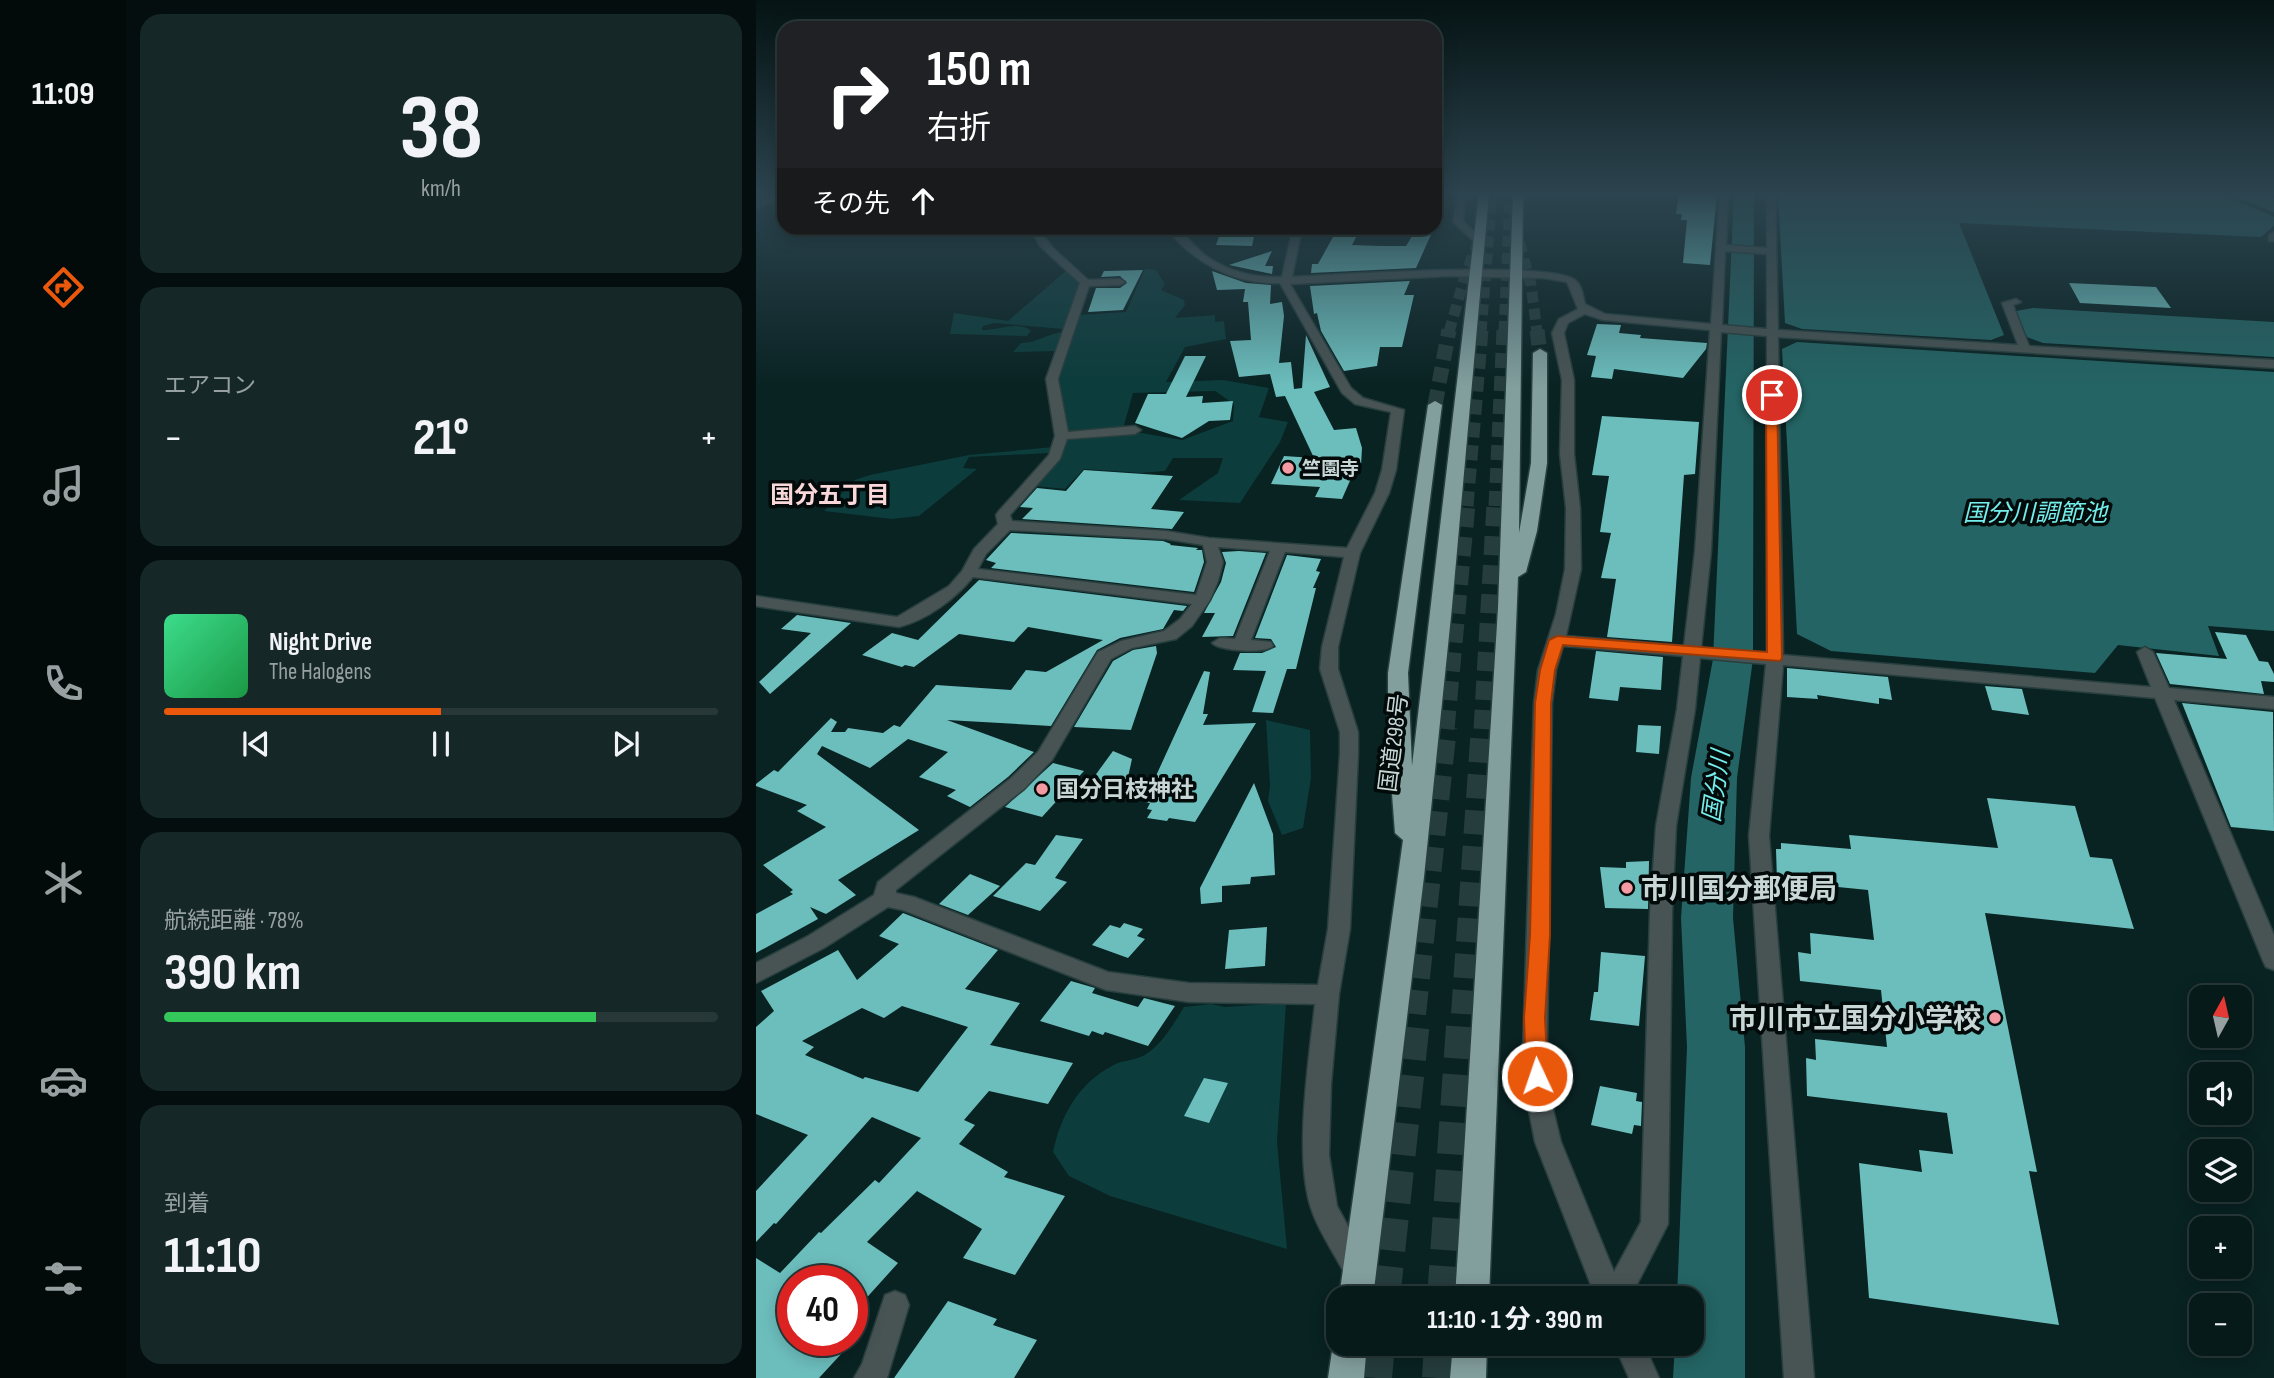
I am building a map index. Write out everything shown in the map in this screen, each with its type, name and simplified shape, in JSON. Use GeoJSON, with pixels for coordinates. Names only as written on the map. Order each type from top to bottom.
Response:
{"type":"FeatureCollection","features":[{"type":"Feature","properties":{"kind":"highway","name":"国道298号"},"geometry":{"type":"LineString","coordinates":[[1357,1286],[1411,877],[1478,258]]}},
{"type":"Feature","properties":{"kind":"highway"},"geometry":{"type":"LineString","coordinates":[[1473,1286],[1508,608],[1517,258]]}},
{"type":"Feature","properties":{"kind":"highway"},"geometry":{"type":"LineString","coordinates":[[1508,608],[1528,531],[1539,463],[1540,353]]}},
{"type":"Feature","properties":{"kind":"highway"},"geometry":{"type":"LineString","coordinates":[[1411,877],[1399,742],[1398,673],[1435,405]]}},
{"type":"Feature","properties":{"kind":"highway"},"geometry":{"type":"LineString","coordinates":[[1346,1378],[1349,1356]]}},
{"type":"Feature","properties":{"kind":"highway"},"geometry":{"type":"LineString","coordinates":[[1468,1378],[1469,1356]]}},
{"type":"Feature","properties":{"kind":"street"},"geometry":{"type":"LineString","coordinates":[[1060,258],[1086,283],[1120,282]]}},
{"type":"Feature","properties":{"kind":"street"},"geometry":{"type":"LineString","coordinates":[[1204,258],[1250,278],[1285,281],[1422,273],[1556,276],[1575,285],[1584,310],[1615,319],[1900,342],[2274,364]]}},
{"type":"Feature","properties":{"kind":"street"},"geometry":{"type":"LineString","coordinates":[[1291,258],[1285,281],[1346,390],[1359,401],[1398,410],[1382,493],[1352,553],[1330,647],[1329,669],[1349,732],[1349,754],[1339,929],[1328,994],[1319,1084],[1316,1155],[1324,1209],[1359,1272]]}},
{"type":"Feature","properties":{"kind":"street"},"geometry":{"type":"LineString","coordinates":[[1620,1286],[1654,1224],[1661,914],[1666,826],[1697,651],[1723,258]]}},
{"type":"Feature","properties":{"kind":"street"},"geometry":{"type":"LineString","coordinates":[[1767,258],[1773,324],[1764,332],[1768,657],[1759,836],[1799,1378]]}},
{"type":"Feature","properties":{"kind":"street"},"geometry":{"type":"LineString","coordinates":[[1006,525],[1003,515],[1055,456],[1062,436],[1052,379],[1086,283]]}},
{"type":"Feature","properties":{"kind":"street"},"geometry":{"type":"LineString","coordinates":[[2016,302],[2007,303],[2025,349]]}},
{"type":"Feature","properties":{"kind":"street"},"geometry":{"type":"LineString","coordinates":[[1584,310],[1563,321],[1558,333],[1568,380],[1567,454],[1573,508],[1573,569],[1557,640],[1547,670],[1543,703],[1540,935],[1535,1018],[1539,1101],[1548,1142],[1608,1286]]}},
{"type":"Feature","properties":{"kind":"street"},"geometry":{"type":"LineString","coordinates":[[1062,436],[1135,430]]}},
{"type":"Feature","properties":{"kind":"street"},"geometry":{"type":"LineString","coordinates":[[756,601],[899,622],[914,616],[954,589],[969,572],[979,552],[1006,525],[1166,535],[1209,542],[1352,553]]}},
{"type":"Feature","properties":{"kind":"street"},"geometry":{"type":"LineString","coordinates":[[885,899],[884,887],[1017,784],[1045,756],[1104,656],[1119,646],[1176,632],[1202,600],[1215,561],[1209,542]]}},
{"type":"Feature","properties":{"kind":"street"},"geometry":{"type":"LineString","coordinates":[[1241,645],[1279,548]]}},
{"type":"Feature","properties":{"kind":"street"},"geometry":{"type":"LineString","coordinates":[[969,572],[1202,600]]}},
{"type":"Feature","properties":{"kind":"street"},"geometry":{"type":"LineString","coordinates":[[1557,640],[2274,703]]}},
{"type":"Feature","properties":{"kind":"street"},"geometry":{"type":"LineString","coordinates":[[1220,643],[1265,646]]}},
{"type":"Feature","properties":{"kind":"street"},"geometry":{"type":"LineString","coordinates":[[2145,652],[2274,961]]}},
{"type":"Feature","properties":{"kind":"street"},"geometry":{"type":"LineString","coordinates":[[756,974],[816,942],[885,899],[906,903],[1107,981],[1205,995],[1328,994]]}},
{"type":"Feature","properties":{"kind":"street"},"geometry":{"type":"LineString","coordinates":[[869,1378],[874,1373],[895,1305]]}},
{"type":"Feature","properties":{"kind":"street"},"geometry":{"type":"LineString","coordinates":[[1634,1356],[1644,1378]]}},
{"type":"Feature","properties":{"kind":"shaded area"},"geometry":{"type":"Polygon","coordinates":[[[1145,269],[1156,270],[1165,284],[1161,290],[1184,300],[1185,305],[1175,318],[1215,315],[1215,322],[1224,321],[1226,339],[1185,347],[1166,382],[1223,380],[1269,388],[1259,417],[1288,422],[1280,442],[1240,503],[1179,500],[1218,473],[1223,458],[1173,458],[1165,471],[1141,473],[1084,469],[1065,489],[1034,486],[1064,437],[1136,432],[1182,440],[1233,421],[1234,404],[1215,391],[1133,393],[1123,429],[1066,433],[1056,384],[1080,315],[1126,312],[1145,269]]]}},
{"type":"Feature","properties":{"kind":"shaded area"},"geometry":{"type":"Polygon","coordinates":[[[1067,270],[1079,285],[1064,329],[994,323],[983,326],[982,330],[1020,326],[1031,331],[1027,336],[950,334],[954,313],[1008,321],[1067,270]]]}},
{"type":"Feature","properties":{"kind":"shaded area"},"geometry":{"type":"Polygon","coordinates":[[[1064,332],[1057,351],[1013,352],[1021,343],[1064,332]]]}},
{"type":"Feature","properties":{"kind":"shaded area"},"geometry":{"type":"Polygon","coordinates":[[[1054,447],[1050,453],[969,457],[963,468],[977,469],[919,516],[892,519],[824,511],[855,480],[870,475],[969,455],[1054,447]]]}},
{"type":"Feature","properties":{"kind":"shaded area"},"geometry":{"type":"Polygon","coordinates":[[[1266,720],[1310,730],[1311,778],[1303,828],[1282,835],[1268,801],[1270,786],[1266,720]]]}},
{"type":"Feature","properties":{"kind":"shaded area"},"geometry":{"type":"Polygon","coordinates":[[[1286,1003],[1277,1142],[1287,1249],[1110,1196],[1069,1176],[1053,1152],[1056,1138],[1066,1113],[1080,1091],[1100,1073],[1149,1052],[1166,1034],[1184,1007],[1286,1003]]]}},
{"type":"Feature","properties":{"kind":"water"},"geometry":{"type":"Polygon","coordinates":[[[1781,258],[1973,258],[2004,335],[1991,340],[1802,329],[1785,323],[1781,258]]]}},
{"type":"Feature","properties":{"kind":"water"},"geometry":{"type":"Polygon","coordinates":[[[2033,308],[2274,322],[2274,357],[2043,343],[2027,337],[2016,311],[2033,308]]]}},
{"type":"Feature","properties":{"kind":"water","name":"国分川調節池"},"geometry":{"type":"Polygon","coordinates":[[[1797,342],[2274,372],[2274,631],[2208,626],[2219,656],[2118,645],[2095,673],[1831,651],[1797,634],[1782,349],[1797,342]]]}},
{"type":"Feature","properties":{"kind":"building"},"geometry":{"type":"Polygon","coordinates":[[[1250,258],[1269,258],[1265,266],[1273,266],[1272,274],[1229,265],[1250,258]]]}},
{"type":"Feature","properties":{"kind":"building"},"geometry":{"type":"Polygon","coordinates":[[[1321,258],[1420,258],[1416,268],[1311,273],[1312,264],[1318,264],[1321,258]]]}},
{"type":"Feature","properties":{"kind":"building"},"geometry":{"type":"Polygon","coordinates":[[[1683,258],[1711,258],[1710,265],[1683,263],[1683,258]]]}},
{"type":"Feature","properties":{"kind":"building"},"geometry":{"type":"Polygon","coordinates":[[[1143,270],[1123,310],[1088,312],[1096,288],[1120,288],[1127,283],[1120,276],[1101,277],[1104,271],[1143,270]]]}},
{"type":"Feature","properties":{"kind":"building"},"geometry":{"type":"Polygon","coordinates":[[[1212,271],[1246,283],[1271,285],[1270,304],[1282,302],[1284,316],[1279,363],[1291,362],[1294,389],[1302,388],[1306,335],[1330,387],[1314,392],[1334,430],[1356,428],[1362,448],[1361,466],[1356,467],[1342,499],[1315,497],[1320,487],[1271,484],[1284,456],[1314,458],[1285,396],[1276,397],[1270,374],[1239,377],[1230,341],[1251,340],[1248,302],[1243,302],[1245,289],[1217,290],[1212,271]]]}},
{"type":"Feature","properties":{"kind":"building"},"geometry":{"type":"Polygon","coordinates":[[[1410,281],[1404,295],[1414,295],[1402,347],[1380,347],[1377,366],[1344,371],[1321,331],[1317,313],[1314,314],[1310,286],[1410,281]]]}},
{"type":"Feature","properties":{"kind":"building"},"geometry":{"type":"Polygon","coordinates":[[[2069,283],[2156,287],[2171,308],[2080,303],[2069,283]]]}},
{"type":"Feature","properties":{"kind":"building"},"geometry":{"type":"Polygon","coordinates":[[[1597,324],[1621,325],[1619,333],[1641,335],[1640,338],[1707,343],[1706,349],[1683,378],[1614,369],[1612,379],[1591,377],[1596,356],[1587,355],[1597,324]]]}},
{"type":"Feature","properties":{"kind":"building"},"geometry":{"type":"Polygon","coordinates":[[[1185,356],[1206,356],[1186,397],[1203,396],[1202,403],[1233,401],[1230,420],[1209,421],[1182,438],[1135,423],[1148,394],[1166,394],[1185,356]]]}},
{"type":"Feature","properties":{"kind":"building"},"geometry":{"type":"Polygon","coordinates":[[[1602,416],[1699,422],[1695,474],[1684,475],[1672,642],[1607,637],[1616,579],[1601,578],[1611,533],[1600,532],[1609,476],[1592,475],[1602,416]]]}},
{"type":"Feature","properties":{"kind":"building"},"geometry":{"type":"Polygon","coordinates":[[[1084,470],[1173,476],[1151,509],[1184,512],[1172,529],[1022,519],[1033,508],[1020,507],[1037,488],[1066,491],[1084,470]]]}},
{"type":"Feature","properties":{"kind":"building"},"geometry":{"type":"Polygon","coordinates":[[[1011,533],[1163,541],[1170,545],[1202,550],[1204,562],[1194,592],[991,568],[996,563],[986,560],[1011,533]]]}},
{"type":"Feature","properties":{"kind":"building"},"geometry":{"type":"Polygon","coordinates":[[[1222,552],[1266,553],[1233,636],[1202,637],[1215,613],[1204,613],[1221,582],[1226,563],[1222,552]]]}},
{"type":"Feature","properties":{"kind":"building"},"geometry":{"type":"Polygon","coordinates":[[[1287,555],[1321,559],[1316,571],[1320,572],[1313,588],[1316,588],[1296,669],[1287,669],[1273,713],[1252,712],[1266,671],[1233,670],[1240,653],[1262,653],[1276,647],[1271,639],[1255,638],[1287,555]]]}},
{"type":"Feature","properties":{"kind":"building"},"geometry":{"type":"Polygon","coordinates":[[[979,580],[1187,606],[1183,611],[1174,610],[1163,629],[1120,638],[1097,650],[1051,726],[947,720],[1034,752],[970,807],[947,796],[956,790],[919,777],[948,752],[908,739],[870,768],[822,746],[817,754],[919,830],[838,880],[856,895],[826,914],[810,907],[818,919],[756,953],[756,914],[793,894],[790,892],[793,890],[763,865],[826,827],[797,811],[807,805],[756,784],[774,770],[778,772],[831,718],[837,722],[831,732],[845,732],[848,728],[883,733],[894,725],[900,727],[936,685],[1011,690],[1026,670],[1046,672],[1103,640],[1028,627],[1014,642],[959,634],[914,667],[902,667],[862,655],[892,633],[918,640],[979,580]]]}},
{"type":"Feature","properties":{"kind":"building"},"geometry":{"type":"Polygon","coordinates":[[[797,615],[851,623],[770,694],[759,682],[811,633],[781,629],[797,615]]]}},
{"type":"Feature","properties":{"kind":"building"},"geometry":{"type":"Polygon","coordinates":[[[2215,632],[2246,635],[2259,661],[2268,662],[2274,674],[2274,682],[2261,681],[2264,694],[2170,684],[2156,653],[2227,659],[2215,632]]]}},
{"type":"Feature","properties":{"kind":"building"},"geometry":{"type":"Polygon","coordinates":[[[1156,646],[1157,653],[1131,730],[1074,727],[1113,661],[1133,650],[1156,646]]]}},
{"type":"Feature","properties":{"kind":"building"},"geometry":{"type":"Polygon","coordinates":[[[1596,651],[1663,657],[1661,690],[1620,687],[1618,701],[1589,698],[1596,651]]]}},
{"type":"Feature","properties":{"kind":"building"},"geometry":{"type":"Polygon","coordinates":[[[1787,668],[1888,677],[1892,700],[1879,698],[1879,704],[1817,695],[1818,699],[1787,697],[1787,668]]]}},
{"type":"Feature","properties":{"kind":"building"},"geometry":{"type":"Polygon","coordinates":[[[1204,671],[1210,672],[1203,714],[1208,714],[1203,725],[1256,723],[1195,822],[1147,818],[1152,810],[1147,809],[1150,803],[1144,802],[1204,671]]]}},
{"type":"Feature","properties":{"kind":"building"},"geometry":{"type":"Polygon","coordinates":[[[1985,686],[2022,689],[2029,715],[1992,710],[1985,686]]]}},
{"type":"Feature","properties":{"kind":"building"},"geometry":{"type":"Polygon","coordinates":[[[2182,703],[2273,712],[2274,831],[2231,827],[2182,703]]]}},
{"type":"Feature","properties":{"kind":"building"},"geometry":{"type":"Polygon","coordinates":[[[1638,725],[1661,726],[1659,754],[1636,752],[1638,725]]]}},
{"type":"Feature","properties":{"kind":"building"},"geometry":{"type":"Polygon","coordinates":[[[1113,751],[1132,759],[1124,795],[1086,788],[1113,751]]]}},
{"type":"Feature","properties":{"kind":"building","name":"国分日枝神社"},"geometry":{"type":"Polygon","coordinates":[[[1053,763],[1084,771],[1042,817],[1005,807],[1053,763]]]}},
{"type":"Feature","properties":{"kind":"building"},"geometry":{"type":"Polygon","coordinates":[[[1254,783],[1273,834],[1275,875],[1251,877],[1250,884],[1222,886],[1222,902],[1201,904],[1200,888],[1254,783]]]}},
{"type":"Feature","properties":{"kind":"building"},"geometry":{"type":"Polygon","coordinates":[[[1987,798],[2075,806],[2090,857],[2112,859],[2134,929],[1985,913],[2037,1172],[2029,1171],[2059,1325],[1869,1298],[1859,1163],[1922,1172],[1919,1150],[1953,1154],[1947,1113],[1807,1096],[1806,1058],[1816,1060],[1815,1039],[1887,1047],[1881,990],[1800,981],[1798,952],[1811,954],[1810,933],[1874,940],[1868,890],[1777,881],[1776,849],[1781,849],[1781,843],[1851,849],[1849,835],[1998,848],[1987,798]]]}},
{"type":"Feature","properties":{"kind":"building"},"geometry":{"type":"Polygon","coordinates":[[[1056,835],[1083,839],[1055,878],[1067,882],[1040,911],[993,896],[1026,863],[1035,865],[1056,835]]]}},
{"type":"Feature","properties":{"kind":"building"},"geometry":{"type":"Polygon","coordinates":[[[1649,861],[1648,909],[1605,908],[1600,867],[1626,868],[1626,862],[1649,861]]]}},
{"type":"Feature","properties":{"kind":"building"},"geometry":{"type":"Polygon","coordinates":[[[970,874],[1000,886],[968,915],[939,904],[970,874]]]}},
{"type":"Feature","properties":{"kind":"building"},"geometry":{"type":"Polygon","coordinates":[[[903,913],[998,950],[965,989],[1020,1003],[990,1045],[1073,1063],[1048,1104],[989,1091],[964,1120],[975,1125],[959,1144],[1008,1172],[1004,1177],[1065,1196],[1015,1275],[963,1258],[982,1229],[917,1191],[867,1242],[898,1263],[868,1296],[868,1265],[788,1265],[875,1180],[879,1183],[921,1138],[872,1117],[776,1224],[756,1242],[756,1191],[808,1135],[756,1114],[756,1027],[774,1011],[761,991],[838,950],[857,980],[899,944],[879,936],[903,913]],[[902,1006],[884,1018],[862,1008],[802,1041],[814,1047],[805,1055],[863,1079],[865,1077],[918,1092],[968,1027],[902,1006]]]}},
{"type":"Feature","properties":{"kind":"building"},"geometry":{"type":"Polygon","coordinates":[[[1124,923],[1143,929],[1137,936],[1145,939],[1128,958],[1092,945],[1110,925],[1120,928],[1124,923]]]}},
{"type":"Feature","properties":{"kind":"building"},"geometry":{"type":"Polygon","coordinates":[[[1267,927],[1265,966],[1225,969],[1229,930],[1267,927]]]}},
{"type":"Feature","properties":{"kind":"building"},"geometry":{"type":"Polygon","coordinates":[[[1601,952],[1645,956],[1639,1026],[1590,1020],[1594,992],[1598,992],[1601,952]]]}},
{"type":"Feature","properties":{"kind":"building"},"geometry":{"type":"Polygon","coordinates":[[[1071,981],[1095,988],[1092,993],[1138,1007],[1144,998],[1175,1006],[1148,1046],[1105,1032],[1103,1035],[1092,1031],[1089,1036],[1040,1021],[1071,981]]]}},
{"type":"Feature","properties":{"kind":"building"},"geometry":{"type":"Polygon","coordinates":[[[1204,1078],[1228,1083],[1209,1123],[1184,1116],[1204,1078]]]}},
{"type":"Feature","properties":{"kind":"building"},"geometry":{"type":"Polygon","coordinates":[[[1600,1086],[1637,1093],[1636,1101],[1642,1102],[1641,1126],[1634,1125],[1632,1134],[1591,1125],[1600,1086]]]}},
{"type":"Feature","properties":{"kind":"building"},"geometry":{"type":"Polygon","coordinates":[[[756,1258],[777,1271],[777,1356],[839,1356],[819,1378],[756,1378],[756,1258]]]}},
{"type":"Feature","properties":{"kind":"building"},"geometry":{"type":"Polygon","coordinates":[[[948,1301],[997,1319],[993,1325],[1037,1340],[1014,1378],[894,1378],[948,1301]]]}},
{"type":"Feature","properties":{"kind":"waterway","name":"国分川"},"geometry":{"type":"LineString","coordinates":[[1709,1378],[1716,1047],[1707,918],[1714,778],[1733,659],[1742,258]]}},
{"type":"Feature","properties":{"kind":"tunnel"},"geometry":{"type":"LineString","coordinates":[[1449,332],[1472,258]]}},
{"type":"Feature","properties":{"kind":"tunnel"},"geometry":{"type":"LineString","coordinates":[[1481,332],[1487,258]]}},
{"type":"Feature","properties":{"kind":"tunnel"},"geometry":{"type":"LineString","coordinates":[[1504,332],[1507,258]]}},
{"type":"Feature","properties":{"kind":"tunnel"},"geometry":{"type":"LineString","coordinates":[[1524,258],[1531,285],[1537,332]]}},
{"type":"Feature","properties":{"kind":"tunnel"},"geometry":{"type":"LineString","coordinates":[[1435,405],[1449,330]]}},
{"type":"Feature","properties":{"kind":"tunnel"},"geometry":{"type":"LineString","coordinates":[[1466,506],[1481,330]]}},
{"type":"Feature","properties":{"kind":"tunnel"},"geometry":{"type":"LineString","coordinates":[[1496,506],[1504,330]]}},
{"type":"Feature","properties":{"kind":"tunnel"},"geometry":{"type":"LineString","coordinates":[[1537,330],[1540,353]]}},
{"type":"Feature","properties":{"kind":"tunnel"},"geometry":{"type":"LineString","coordinates":[[1445,729],[1466,504]]}},
{"type":"Feature","properties":{"kind":"tunnel"},"geometry":{"type":"LineString","coordinates":[[1483,729],[1496,504]]}},
{"type":"Feature","properties":{"kind":"tunnel"},"geometry":{"type":"LineString","coordinates":[[1414,1014],[1445,727]]}},
{"type":"Feature","properties":{"kind":"tunnel"},"geometry":{"type":"LineString","coordinates":[[1463,1014],[1483,727]]}},
{"type":"Feature","properties":{"kind":"tunnel"},"geometry":{"type":"LineString","coordinates":[[1385,1286],[1415,1012]]}},
{"type":"Feature","properties":{"kind":"tunnel"},"geometry":{"type":"LineString","coordinates":[[1444,1286],[1463,1012]]}},
{"type":"Feature","properties":{"kind":"tunnel"},"geometry":{"type":"LineString","coordinates":[[1376,1378],[1378,1356]]}},
{"type":"Feature","properties":{"kind":"tunnel"},"geometry":{"type":"LineString","coordinates":[[1438,1378],[1439,1356]]}},
{"type":"Feature","properties":{"kind":"place","name":"竺園寺"},"geometry":{"type":"Point","coordinates":[1288,468]}},
{"type":"Feature","properties":{"kind":"place","name":"国分日枝神社"},"geometry":{"type":"Point","coordinates":[1042,789]}},
{"type":"Feature","properties":{"kind":"place","name":"市川国分郵便局"},"geometry":{"type":"Point","coordinates":[1627,888]}},
{"type":"Feature","properties":{"kind":"place","name":"市川市立国分小学校"},"geometry":{"type":"Point","coordinates":[1995,1018]}},
{"type":"Feature","properties":{"kind":"district","name":"国分五丁目"},"geometry":{"type":"Point","coordinates":[830,495]}},
{"type":"Feature","properties":{"kind":"route"},"geometry":{"type":"LineString","coordinates":[[1537,1076],[1535,1018],[1540,935],[1543,703],[1547,670],[1557,640],[1774,658],[1772,395]]}}]}
